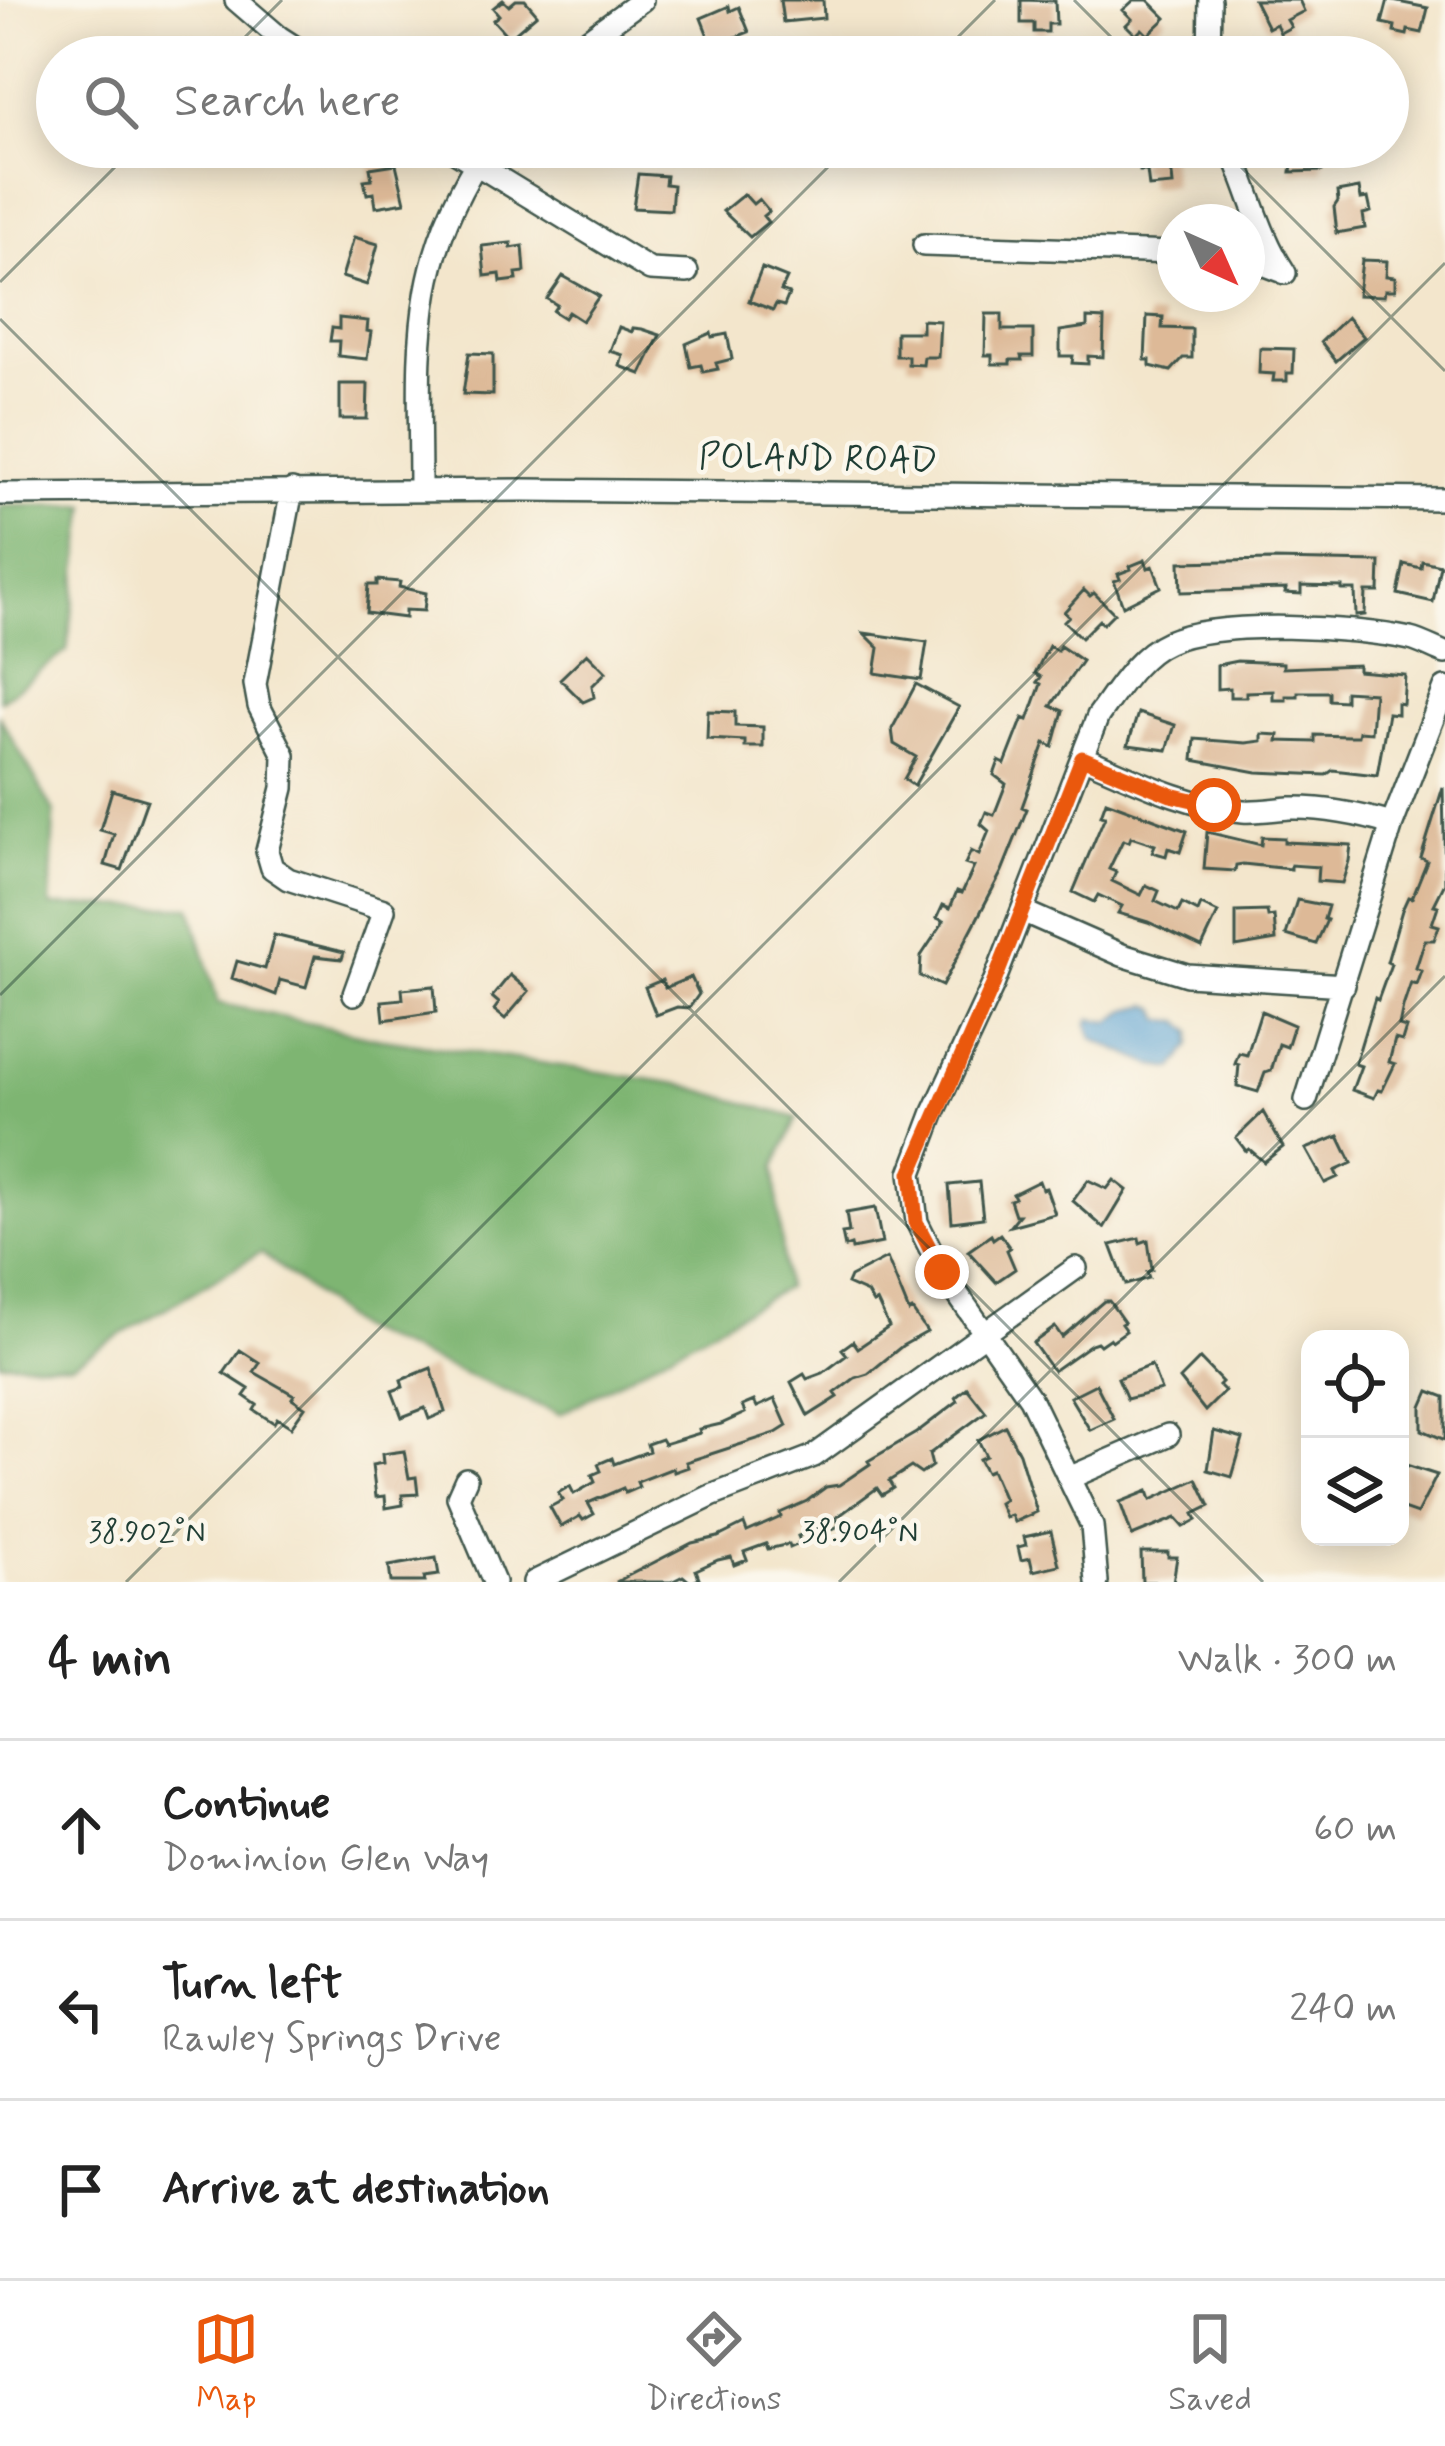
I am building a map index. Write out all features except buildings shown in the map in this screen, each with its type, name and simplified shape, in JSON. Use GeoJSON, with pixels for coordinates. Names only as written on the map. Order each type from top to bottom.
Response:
{"type":"FeatureCollection","features":[{"type":"Feature","properties":{"kind":"street"},"geometry":{"type":"LineString","coordinates":[[236,0],[278,36]]}},
{"type":"Feature","properties":{"kind":"street"},"geometry":{"type":"LineString","coordinates":[[593,36],[642,0]]}},
{"type":"Feature","properties":{"kind":"street"},"geometry":{"type":"LineString","coordinates":[[1209,36],[1210,0]]}},
{"type":"Feature","properties":{"kind":"street"},"geometry":{"type":"LineString","coordinates":[[420,490],[425,289],[447,217],[475,168]]}},
{"type":"Feature","properties":{"kind":"street"},"geometry":{"type":"LineString","coordinates":[[500,168],[650,270],[687,272]]}},
{"type":"Feature","properties":{"kind":"street"},"geometry":{"type":"LineString","coordinates":[[1240,168],[1254,204]]}},
{"type":"Feature","properties":{"kind":"street"},"geometry":{"type":"LineString","coordinates":[[1265,243],[1285,273],[1265,265]]}},
{"type":"Feature","properties":{"kind":"street"},"geometry":{"type":"LineString","coordinates":[[925,245],[1157,252]]}},
{"type":"Feature","properties":{"kind":"street"},"geometry":{"type":"LineString","coordinates":[[292,490],[255,684],[259,706],[284,754],[283,788],[267,851],[272,868],[288,878],[384,910],[354,994]]}},
{"type":"Feature","properties":{"kind":"street","name":"POLAND ROAD"},"geometry":{"type":"LineString","coordinates":[[0,494],[420,490],[1445,499]]}},
{"type":"Feature","properties":{"kind":"street"},"geometry":{"type":"LineString","coordinates":[[1097,1582],[1092,1526],[1030,1397],[942,1272],[916,1222],[911,1173],[1098,716],[1125,677],[1166,643],[1245,629],[1316,629],[1413,639],[1445,653]]}},
{"type":"Feature","properties":{"kind":"street"},"geometry":{"type":"LineString","coordinates":[[1306,1100],[1392,824],[1445,688]]}},
{"type":"Feature","properties":{"kind":"street"},"geometry":{"type":"LineString","coordinates":[[1082,758],[1171,795],[1214,805],[1244,811],[1353,812],[1392,824]]}},
{"type":"Feature","properties":{"kind":"street"},"geometry":{"type":"LineString","coordinates":[[1022,911],[1122,955],[1187,975],[1344,985]]}},
{"type":"Feature","properties":{"kind":"street"},"geometry":{"type":"LineString","coordinates":[[534,1582],[711,1496],[814,1456],[1076,1268]]}},
{"type":"Feature","properties":{"kind":"street"},"geometry":{"type":"LineString","coordinates":[[1069,1478],[1168,1435]]}},
{"type":"Feature","properties":{"kind":"street"},"geometry":{"type":"LineString","coordinates":[[466,1480],[458,1497],[494,1582]]}},
{"type":"Feature","properties":{"kind":"green space"},"geometry":{"type":"Polygon","coordinates":[[[87,505],[67,651],[0,701],[0,506],[87,505]]]}},
{"type":"Feature","properties":{"kind":"green space"},"geometry":{"type":"Polygon","coordinates":[[[0,717],[54,812],[50,906],[191,907],[218,1003],[376,1038],[679,1084],[797,1118],[775,1167],[785,1288],[560,1414],[356,1329],[261,1252],[71,1364],[0,1362],[0,717]]]}},
{"type":"Feature","properties":{"kind":"water"},"geometry":{"type":"Polygon","coordinates":[[[1157,1008],[1162,1020],[1181,1021],[1192,1032],[1191,1045],[1174,1069],[1154,1066],[1093,1039],[1091,1019],[1111,1022],[1128,1010],[1157,1008]]]}},
{"type":"Feature","properties":{"kind":"route"},"geometry":{"type":"LineString","coordinates":[[942,1272],[916,1222],[911,1173],[993,985],[1082,758],[1171,795],[1214,805]]}}]}
